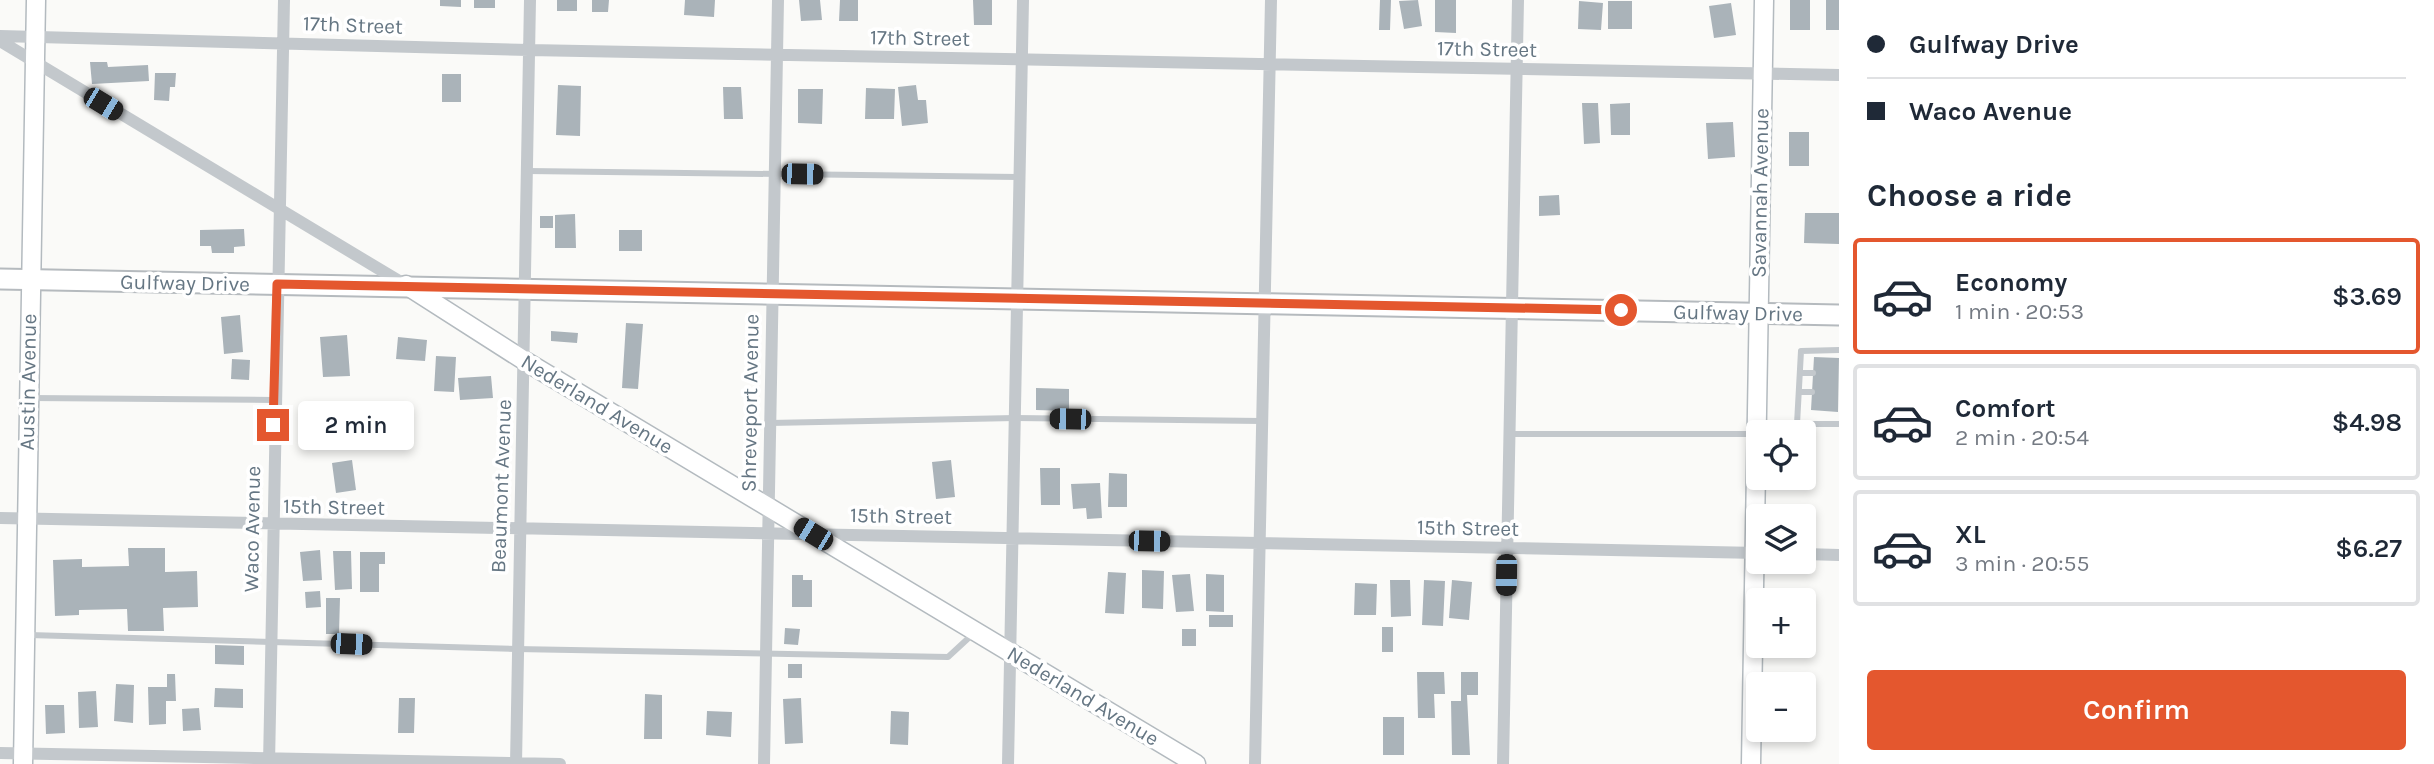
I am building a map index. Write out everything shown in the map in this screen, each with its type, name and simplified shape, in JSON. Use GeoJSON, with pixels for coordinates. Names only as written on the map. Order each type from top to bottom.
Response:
{"type":"FeatureCollection","features":[{"type":"Feature","properties":{"kind":"main road","name":"Gulfway Drive"},"geometry":{"type":"LineString","coordinates":[[0,279],[1839,315]]}},
{"type":"Feature","properties":{"kind":"street","name":"Austin Avenue"},"geometry":{"type":"LineString","coordinates":[[23,759],[23,635],[36,0]]}},
{"type":"Feature","properties":{"kind":"street","name":"Waco Avenue"},"geometry":{"type":"LineString","coordinates":[[269,761],[269,641],[284,0]]}},
{"type":"Feature","properties":{"kind":"street","name":"Beaumont Avenue"},"geometry":{"type":"LineString","coordinates":[[516,764],[518,530],[525,361],[530,0]]}},
{"type":"Feature","properties":{"kind":"street","name":"Shreveport Avenue"},"geometry":{"type":"LineString","coordinates":[[764,764],[763,654],[778,0]]}},
{"type":"Feature","properties":{"kind":"street"},"geometry":{"type":"LineString","coordinates":[[1008,764],[1023,0]]}},
{"type":"Feature","properties":{"kind":"street"},"geometry":{"type":"LineString","coordinates":[[1255,764],[1271,0]]}},
{"type":"Feature","properties":{"kind":"street"},"geometry":{"type":"LineString","coordinates":[[1503,764],[1518,0]]}},
{"type":"Feature","properties":{"kind":"street","name":"Savannah Avenue"},"geometry":{"type":"LineString","coordinates":[[1756,420],[1764,0]]}},
{"type":"Feature","properties":{"kind":"street","name":"17th Street"},"geometry":{"type":"LineString","coordinates":[[0,38],[1839,75]]}},
{"type":"Feature","properties":{"kind":"street","name":"Nederland Avenue"},"geometry":{"type":"LineString","coordinates":[[0,38],[36,64],[406,285],[525,361],[1196,764]]}},
{"type":"Feature","properties":{"kind":"street","name":"15th Street"},"geometry":{"type":"LineString","coordinates":[[0,518],[26,521],[1746,553]]}},
{"type":"Feature","properties":{"kind":"street"},"geometry":{"type":"LineString","coordinates":[[1816,554],[1839,555]]}},
{"type":"Feature","properties":{"kind":"street","name":"Savannah Avenue"},"geometry":{"type":"LineString","coordinates":[[1751,764],[1756,574]]}},
{"type":"Feature","properties":{"kind":"street"},"geometry":{"type":"LineString","coordinates":[[0,753],[23,759],[560,764]]}},
{"type":"Feature","properties":{"kind":"lane"},"geometry":{"type":"LineString","coordinates":[[527,171],[1019,177]]}},
{"type":"Feature","properties":{"kind":"lane"},"geometry":{"type":"LineString","coordinates":[[1797,420],[1801,351],[1839,351]]}},
{"type":"Feature","properties":{"kind":"lane"},"geometry":{"type":"LineString","coordinates":[[1800,373],[1813,373]]}},
{"type":"Feature","properties":{"kind":"lane"},"geometry":{"type":"LineString","coordinates":[[1799,392],[1812,392]]}},
{"type":"Feature","properties":{"kind":"lane"},"geometry":{"type":"LineString","coordinates":[[28,398],[274,400]]}},
{"type":"Feature","properties":{"kind":"lane"},"geometry":{"type":"LineString","coordinates":[[768,424],[1015,418],[1261,421]]}},
{"type":"Feature","properties":{"kind":"lane"},"geometry":{"type":"LineString","coordinates":[[1816,424],[1839,424]]}},
{"type":"Feature","properties":{"kind":"lane"},"geometry":{"type":"LineString","coordinates":[[1508,434],[1746,429]]}},
{"type":"Feature","properties":{"kind":"lane"},"geometry":{"type":"LineString","coordinates":[[23,635],[516,649],[948,657],[976,631]]}},
{"type":"Feature","properties":{"kind":"building"},"geometry":{"type":"Polygon","coordinates":[[[440,0],[461,0],[461,7],[440,6],[440,0]]]}},
{"type":"Feature","properties":{"kind":"building"},"geometry":{"type":"Polygon","coordinates":[[[474,0],[495,0],[495,8],[474,8],[474,0]]]}},
{"type":"Feature","properties":{"kind":"building"},"geometry":{"type":"Polygon","coordinates":[[[557,0],[577,0],[577,11],[557,11],[557,0]]]}},
{"type":"Feature","properties":{"kind":"building"},"geometry":{"type":"Polygon","coordinates":[[[592,0],[609,0],[608,12],[592,12],[592,0]]]}},
{"type":"Feature","properties":{"kind":"building"},"geometry":{"type":"Polygon","coordinates":[[[685,0],[715,0],[714,17],[684,15],[685,0]]]}},
{"type":"Feature","properties":{"kind":"building"},"geometry":{"type":"Polygon","coordinates":[[[799,0],[820,0],[822,20],[801,21],[799,0]]]}},
{"type":"Feature","properties":{"kind":"building"},"geometry":{"type":"Polygon","coordinates":[[[840,0],[858,0],[858,21],[839,21],[840,0]]]}},
{"type":"Feature","properties":{"kind":"building"},"geometry":{"type":"Polygon","coordinates":[[[973,0],[992,0],[992,25],[974,25],[973,0]]]}},
{"type":"Feature","properties":{"kind":"building"},"geometry":{"type":"Polygon","coordinates":[[[1380,0],[1391,0],[1390,30],[1379,30],[1380,0]]]}},
{"type":"Feature","properties":{"kind":"building"},"geometry":{"type":"Polygon","coordinates":[[[1418,0],[1422,26],[1404,29],[1399,1],[1418,0]]]}},
{"type":"Feature","properties":{"kind":"building"},"geometry":{"type":"Polygon","coordinates":[[[1435,0],[1456,0],[1456,33],[1435,32],[1435,0]]]}},
{"type":"Feature","properties":{"kind":"building"},"geometry":{"type":"Polygon","coordinates":[[[1790,0],[1810,0],[1810,30],[1790,30],[1790,0]]]}},
{"type":"Feature","properties":{"kind":"building"},"geometry":{"type":"Polygon","coordinates":[[[1826,0],[1839,0],[1839,30],[1826,30],[1826,0]]]}},
{"type":"Feature","properties":{"kind":"building"},"geometry":{"type":"Polygon","coordinates":[[[1579,1],[1603,3],[1601,30],[1578,29],[1579,1]]]}},
{"type":"Feature","properties":{"kind":"building"},"geometry":{"type":"Polygon","coordinates":[[[1608,1],[1632,1],[1632,29],[1608,29],[1608,1]]]}},
{"type":"Feature","properties":{"kind":"building"},"geometry":{"type":"Polygon","coordinates":[[[1731,3],[1736,35],[1714,38],[1709,6],[1731,3]]]}},
{"type":"Feature","properties":{"kind":"building"},"geometry":{"type":"Polygon","coordinates":[[[90,62],[107,62],[108,67],[148,65],[149,81],[92,84],[90,62]]]}},
{"type":"Feature","properties":{"kind":"building"},"geometry":{"type":"Polygon","coordinates":[[[155,73],[176,73],[175,87],[170,87],[169,101],[154,100],[155,73]]]}},
{"type":"Feature","properties":{"kind":"building"},"geometry":{"type":"Polygon","coordinates":[[[442,74],[461,74],[461,102],[442,102],[442,74]]]}},
{"type":"Feature","properties":{"kind":"building"},"geometry":{"type":"Polygon","coordinates":[[[558,85],[581,86],[580,136],[556,135],[558,85]]]}},
{"type":"Feature","properties":{"kind":"building"},"geometry":{"type":"Polygon","coordinates":[[[916,85],[918,100],[926,100],[928,123],[902,126],[898,87],[916,85]]]}},
{"type":"Feature","properties":{"kind":"building"},"geometry":{"type":"Polygon","coordinates":[[[723,87],[741,87],[743,119],[724,119],[723,87]]]}},
{"type":"Feature","properties":{"kind":"building"},"geometry":{"type":"Polygon","coordinates":[[[866,88],[895,89],[894,119],[865,119],[866,88]]]}},
{"type":"Feature","properties":{"kind":"building"},"geometry":{"type":"Polygon","coordinates":[[[798,89],[823,89],[822,124],[798,123],[798,89]]]}},
{"type":"Feature","properties":{"kind":"building"},"geometry":{"type":"Polygon","coordinates":[[[1582,103],[1598,103],[1600,143],[1584,144],[1582,103]]]}},
{"type":"Feature","properties":{"kind":"building"},"geometry":{"type":"Polygon","coordinates":[[[1630,103],[1630,135],[1611,135],[1610,104],[1630,103]]]}},
{"type":"Feature","properties":{"kind":"building"},"geometry":{"type":"Polygon","coordinates":[[[1733,122],[1735,157],[1708,159],[1706,123],[1733,122]]]}},
{"type":"Feature","properties":{"kind":"building"},"geometry":{"type":"Polygon","coordinates":[[[1789,132],[1809,132],[1809,166],[1789,166],[1789,132]]]}},
{"type":"Feature","properties":{"kind":"building"},"geometry":{"type":"Polygon","coordinates":[[[1559,195],[1560,215],[1539,216],[1539,196],[1559,195]]]}},
{"type":"Feature","properties":{"kind":"building"},"geometry":{"type":"Polygon","coordinates":[[[1805,213],[1839,213],[1839,244],[1804,243],[1805,213]]]}},
{"type":"Feature","properties":{"kind":"building"},"geometry":{"type":"Polygon","coordinates":[[[575,214],[576,248],[555,248],[555,215],[575,214]]]}},
{"type":"Feature","properties":{"kind":"building"},"geometry":{"type":"Polygon","coordinates":[[[540,216],[553,216],[553,228],[540,228],[540,216]]]}},
{"type":"Feature","properties":{"kind":"building"},"geometry":{"type":"Polygon","coordinates":[[[244,229],[245,246],[234,247],[234,253],[212,253],[211,246],[200,246],[200,230],[244,229]]]}},
{"type":"Feature","properties":{"kind":"building"},"geometry":{"type":"Polygon","coordinates":[[[619,230],[642,230],[642,251],[619,251],[619,230]]]}},
{"type":"Feature","properties":{"kind":"building"},"geometry":{"type":"Polygon","coordinates":[[[240,315],[243,352],[224,354],[221,317],[240,315]]]}},
{"type":"Feature","properties":{"kind":"building"},"geometry":{"type":"Polygon","coordinates":[[[626,323],[643,324],[638,389],[622,388],[626,323]]]}},
{"type":"Feature","properties":{"kind":"building"},"geometry":{"type":"Polygon","coordinates":[[[551,331],[578,333],[577,343],[551,341],[551,331]]]}},
{"type":"Feature","properties":{"kind":"building"},"geometry":{"type":"Polygon","coordinates":[[[347,335],[350,376],[323,377],[320,337],[347,335]]]}},
{"type":"Feature","properties":{"kind":"building"},"geometry":{"type":"Polygon","coordinates":[[[398,337],[427,340],[425,361],[396,359],[398,337]]]}},
{"type":"Feature","properties":{"kind":"building"},"geometry":{"type":"Polygon","coordinates":[[[436,356],[456,357],[454,392],[434,391],[436,356]]]}},
{"type":"Feature","properties":{"kind":"building"},"geometry":{"type":"Polygon","coordinates":[[[1814,357],[1839,358],[1838,412],[1811,410],[1814,357]]]}},
{"type":"Feature","properties":{"kind":"building"},"geometry":{"type":"Polygon","coordinates":[[[232,359],[250,360],[249,380],[231,379],[232,359]]]}},
{"type":"Feature","properties":{"kind":"building"},"geometry":{"type":"Polygon","coordinates":[[[491,376],[493,398],[460,400],[458,378],[491,376]]]}},
{"type":"Feature","properties":{"kind":"building"},"geometry":{"type":"Polygon","coordinates":[[[1036,388],[1069,389],[1069,411],[1036,410],[1036,388]]]}},
{"type":"Feature","properties":{"kind":"building"},"geometry":{"type":"Polygon","coordinates":[[[352,460],[356,490],[336,493],[332,463],[352,460]]]}},
{"type":"Feature","properties":{"kind":"building"},"geometry":{"type":"Polygon","coordinates":[[[951,460],[955,497],[936,499],[932,462],[951,460]]]}},
{"type":"Feature","properties":{"kind":"building"},"geometry":{"type":"Polygon","coordinates":[[[1040,468],[1060,468],[1060,505],[1041,505],[1040,468]]]}},
{"type":"Feature","properties":{"kind":"building"},"geometry":{"type":"Polygon","coordinates":[[[1109,473],[1127,474],[1127,507],[1108,507],[1109,473]]]}},
{"type":"Feature","properties":{"kind":"building"},"geometry":{"type":"Polygon","coordinates":[[[1100,483],[1102,518],[1087,519],[1086,508],[1073,509],[1071,484],[1100,483]]]}},
{"type":"Feature","properties":{"kind":"building"},"geometry":{"type":"Polygon","coordinates":[[[128,548],[165,548],[165,572],[197,571],[198,607],[163,608],[164,631],[128,631],[127,609],[79,610],[79,615],[55,616],[53,560],[82,559],[82,567],[129,566],[128,548]]]}},
{"type":"Feature","properties":{"kind":"building"},"geometry":{"type":"Polygon","coordinates":[[[320,550],[322,580],[303,581],[300,552],[320,550]]]}},
{"type":"Feature","properties":{"kind":"building"},"geometry":{"type":"Polygon","coordinates":[[[333,551],[351,551],[352,589],[335,590],[333,551]]]}},
{"type":"Feature","properties":{"kind":"building"},"geometry":{"type":"Polygon","coordinates":[[[360,552],[385,552],[385,564],[379,564],[379,592],[360,592],[360,552]]]}},
{"type":"Feature","properties":{"kind":"building"},"geometry":{"type":"Polygon","coordinates":[[[1142,570],[1164,571],[1163,609],[1142,608],[1142,570]]]}},
{"type":"Feature","properties":{"kind":"building"},"geometry":{"type":"Polygon","coordinates":[[[1108,572],[1126,573],[1124,614],[1105,613],[1108,572]]]}},
{"type":"Feature","properties":{"kind":"building"},"geometry":{"type":"Polygon","coordinates":[[[1190,574],[1194,611],[1176,612],[1172,575],[1190,574]]]}},
{"type":"Feature","properties":{"kind":"building"},"geometry":{"type":"Polygon","coordinates":[[[1206,574],[1224,575],[1224,612],[1206,611],[1206,574]]]}},
{"type":"Feature","properties":{"kind":"building"},"geometry":{"type":"Polygon","coordinates":[[[792,575],[803,575],[803,580],[812,580],[812,607],[792,607],[792,575]]]}},
{"type":"Feature","properties":{"kind":"building"},"geometry":{"type":"Polygon","coordinates":[[[1390,580],[1410,580],[1411,616],[1391,617],[1390,580]]]}},
{"type":"Feature","properties":{"kind":"building"},"geometry":{"type":"Polygon","coordinates":[[[1424,580],[1445,581],[1443,626],[1422,625],[1424,580]]]}},
{"type":"Feature","properties":{"kind":"building"},"geometry":{"type":"Polygon","coordinates":[[[1452,580],[1472,582],[1469,620],[1449,618],[1452,580]]]}},
{"type":"Feature","properties":{"kind":"building"},"geometry":{"type":"Polygon","coordinates":[[[1355,583],[1377,584],[1376,615],[1354,615],[1355,583]]]}},
{"type":"Feature","properties":{"kind":"building"},"geometry":{"type":"Polygon","coordinates":[[[320,591],[321,607],[306,608],[305,592],[320,591]]]}},
{"type":"Feature","properties":{"kind":"building"},"geometry":{"type":"Polygon","coordinates":[[[326,598],[340,598],[339,634],[326,634],[326,598]]]}},
{"type":"Feature","properties":{"kind":"building"},"geometry":{"type":"Polygon","coordinates":[[[1209,615],[1233,615],[1233,627],[1209,627],[1209,615]]]}},
{"type":"Feature","properties":{"kind":"building"},"geometry":{"type":"Polygon","coordinates":[[[1382,627],[1393,627],[1393,652],[1382,652],[1382,627]]]}},
{"type":"Feature","properties":{"kind":"building"},"geometry":{"type":"Polygon","coordinates":[[[785,628],[800,629],[798,645],[784,644],[785,628]]]}},
{"type":"Feature","properties":{"kind":"building"},"geometry":{"type":"Polygon","coordinates":[[[1182,629],[1196,629],[1196,646],[1182,646],[1182,629]]]}},
{"type":"Feature","properties":{"kind":"building"},"geometry":{"type":"Polygon","coordinates":[[[215,645],[244,646],[244,665],[215,664],[215,645]]]}},
{"type":"Feature","properties":{"kind":"building"},"geometry":{"type":"Polygon","coordinates":[[[788,664],[802,664],[802,678],[788,678],[788,664]]]}},
{"type":"Feature","properties":{"kind":"building"},"geometry":{"type":"Polygon","coordinates":[[[1417,672],[1444,672],[1445,694],[1434,694],[1435,718],[1418,718],[1417,672]]]}},
{"type":"Feature","properties":{"kind":"building"},"geometry":{"type":"Polygon","coordinates":[[[1461,672],[1478,672],[1478,695],[1467,695],[1470,755],[1452,755],[1451,701],[1461,701],[1461,672]]]}},
{"type":"Feature","properties":{"kind":"building"},"geometry":{"type":"Polygon","coordinates":[[[167,674],[175,674],[176,701],[166,701],[166,724],[149,725],[148,687],[167,687],[167,674]]]}},
{"type":"Feature","properties":{"kind":"building"},"geometry":{"type":"Polygon","coordinates":[[[116,684],[134,685],[133,723],[114,721],[116,684]]]}},
{"type":"Feature","properties":{"kind":"building"},"geometry":{"type":"Polygon","coordinates":[[[215,688],[243,689],[243,708],[214,707],[215,688]]]}},
{"type":"Feature","properties":{"kind":"building"},"geometry":{"type":"Polygon","coordinates":[[[96,691],[98,727],[79,728],[78,692],[96,691]]]}},
{"type":"Feature","properties":{"kind":"building"},"geometry":{"type":"Polygon","coordinates":[[[645,694],[662,695],[662,739],[644,739],[645,694]]]}},
{"type":"Feature","properties":{"kind":"building"},"geometry":{"type":"Polygon","coordinates":[[[399,698],[415,698],[414,733],[398,733],[399,698]]]}},
{"type":"Feature","properties":{"kind":"building"},"geometry":{"type":"Polygon","coordinates":[[[801,698],[803,743],[785,744],[783,699],[801,698]]]}},
{"type":"Feature","properties":{"kind":"building"},"geometry":{"type":"Polygon","coordinates":[[[45,705],[64,705],[65,733],[46,734],[45,705]]]}},
{"type":"Feature","properties":{"kind":"building"},"geometry":{"type":"Polygon","coordinates":[[[199,708],[201,730],[183,731],[182,709],[199,708]]]}},
{"type":"Feature","properties":{"kind":"building"},"geometry":{"type":"Polygon","coordinates":[[[707,711],[732,712],[731,737],[706,735],[707,711]]]}},
{"type":"Feature","properties":{"kind":"building"},"geometry":{"type":"Polygon","coordinates":[[[891,711],[909,712],[908,745],[890,744],[891,711]]]}},
{"type":"Feature","properties":{"kind":"building"},"geometry":{"type":"Polygon","coordinates":[[[1383,717],[1404,717],[1404,755],[1383,755],[1383,717]]]}},
{"type":"Feature","properties":{"kind":"route"},"geometry":{"type":"LineString","coordinates":[[273,425],[277,284],[1621,310]]}}]}
